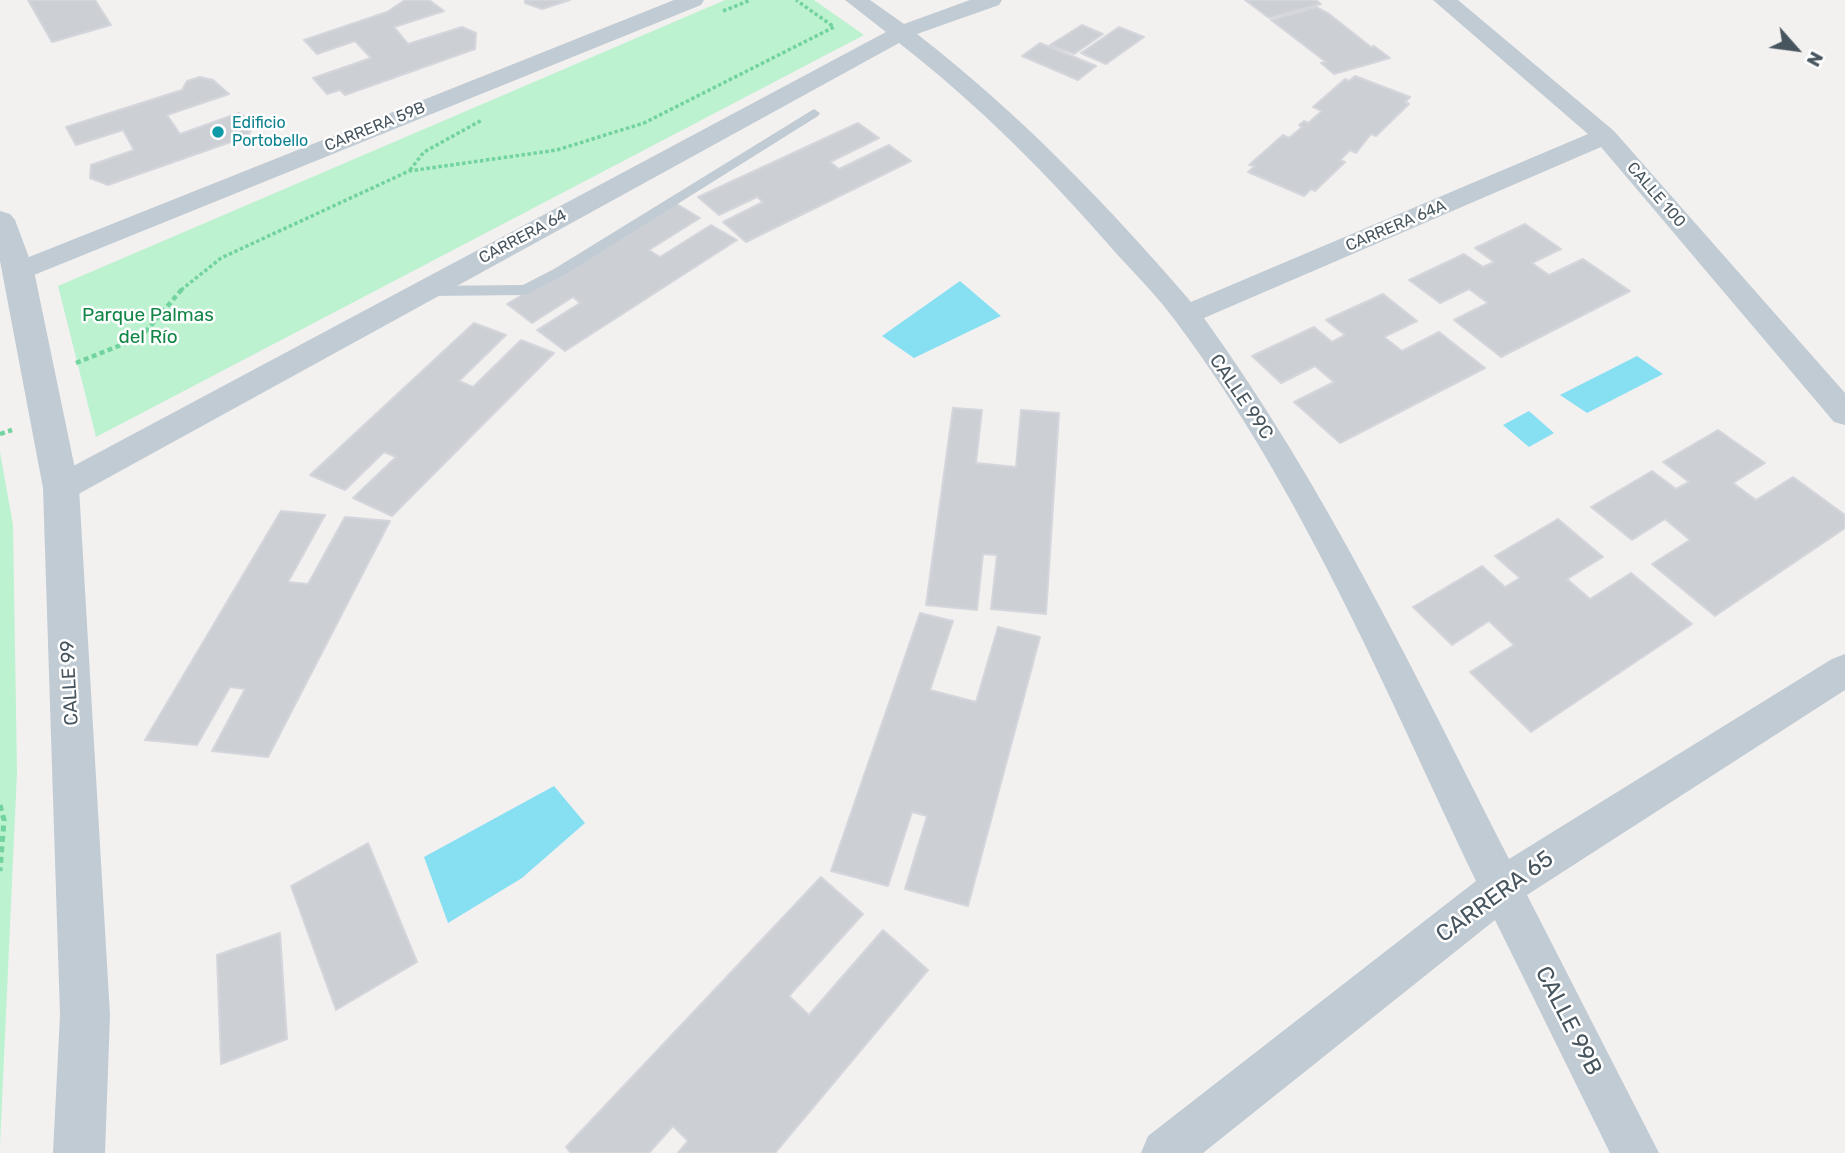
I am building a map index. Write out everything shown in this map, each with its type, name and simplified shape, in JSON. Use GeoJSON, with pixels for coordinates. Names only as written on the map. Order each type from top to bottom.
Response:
{"type":"FeatureCollection","features":[{"type":"Feature","properties":{"kind":"street","name":"CARRERA 59B"},"geometry":{"type":"LineString","coordinates":[[19,271],[692,0]]}},
{"type":"Feature","properties":{"kind":"street","name":"CALLE 99C"},"geometry":{"type":"LineString","coordinates":[[856,0],[902,32],[988,103],[1068,181],[1186,315],[1269,437],[1359,597],[1501,888]]}},
{"type":"Feature","properties":{"kind":"street","name":"CARRERA 64"},"geometry":{"type":"LineString","coordinates":[[61,488],[902,32],[991,0]]}},
{"type":"Feature","properties":{"kind":"street","name":"CALLE 100"},"geometry":{"type":"LineString","coordinates":[[1444,0],[1474,22],[1605,136],[1845,414]]}},
{"type":"Feature","properties":{"kind":"street","name":"CARRERA 64A"},"geometry":{"type":"LineString","coordinates":[[1186,315],[1605,136]]}},
{"type":"Feature","properties":{"kind":"street","name":"CALLE 99"},"geometry":{"type":"LineString","coordinates":[[0,220],[19,271],[61,488],[85,1015],[79,1153]]}},
{"type":"Feature","properties":{"kind":"street","name":"CARRERA 65"},"geometry":{"type":"LineString","coordinates":[[1165,1153],[1501,888],[1845,670]]}},
{"type":"Feature","properties":{"kind":"street","name":"CALLE 99B"},"geometry":{"type":"LineString","coordinates":[[1501,888],[1635,1153]]}},
{"type":"Feature","properties":{"kind":"lane"},"geometry":{"type":"LineString","coordinates":[[424,291],[525,290],[559,272],[814,113]]}},
{"type":"Feature","properties":{"kind":"path"},"geometry":{"type":"LineString","coordinates":[[38,373],[107,352],[141,337],[178,292],[221,258],[409,172],[557,150],[644,123],[834,27],[796,0]]}},
{"type":"Feature","properties":{"kind":"path"},"geometry":{"type":"LineString","coordinates":[[0,805],[4,820],[0,871]]}},
{"type":"Feature","properties":{"kind":"green space","name":"Parque Palmas del Río"},"geometry":{"type":"Polygon","coordinates":[[[725,0],[814,0],[864,35],[96,437],[58,286],[725,0]]]}},
{"type":"Feature","properties":{"kind":"green space"},"geometry":{"type":"Polygon","coordinates":[[[0,452],[13,525],[17,772],[0,1145],[0,452]]]}},
{"type":"Feature","properties":{"kind":"water"},"geometry":{"type":"Polygon","coordinates":[[[960,281],[1001,316],[914,358],[882,336],[960,281]]]}},
{"type":"Feature","properties":{"kind":"water"},"geometry":{"type":"Polygon","coordinates":[[[1637,356],[1663,374],[1587,413],[1560,395],[1637,356]]]}},
{"type":"Feature","properties":{"kind":"water"},"geometry":{"type":"Polygon","coordinates":[[[1529,411],[1554,433],[1529,447],[1503,425],[1529,411]]]}},
{"type":"Feature","properties":{"kind":"water"},"geometry":{"type":"Polygon","coordinates":[[[554,786],[585,823],[522,878],[448,923],[424,857],[554,786]]]}},
{"type":"Feature","properties":{"kind":"building"},"geometry":{"type":"Polygon","coordinates":[[[28,0],[95,0],[111,25],[52,42],[28,0]]]}},
{"type":"Feature","properties":{"kind":"building"},"geometry":{"type":"Polygon","coordinates":[[[405,0],[429,0],[444,11],[394,27],[408,44],[462,27],[476,33],[475,49],[345,95],[340,90],[327,94],[313,78],[371,58],[355,41],[317,54],[304,40],[387,12],[405,0]]]}},
{"type":"Feature","properties":{"kind":"building"},"geometry":{"type":"Polygon","coordinates":[[[525,0],[570,0],[542,9],[525,3],[525,0]]]}},
{"type":"Feature","properties":{"kind":"building"},"geometry":{"type":"Polygon","coordinates":[[[1245,0],[1316,0],[1321,4],[1269,18],[1245,0]]]}},
{"type":"Feature","properties":{"kind":"building"},"geometry":{"type":"Polygon","coordinates":[[[1316,7],[1390,58],[1334,74],[1321,63],[1326,62],[1271,20],[1316,7]]]}},
{"type":"Feature","properties":{"kind":"building"},"geometry":{"type":"Polygon","coordinates":[[[1082,25],[1103,34],[1074,54],[1050,45],[1082,25]]]}},
{"type":"Feature","properties":{"kind":"building"},"geometry":{"type":"Polygon","coordinates":[[[1119,27],[1144,37],[1106,64],[1081,53],[1119,27]]]}},
{"type":"Feature","properties":{"kind":"building"},"geometry":{"type":"Polygon","coordinates":[[[1040,43],[1096,66],[1078,80],[1022,56],[1040,43]]]}},
{"type":"Feature","properties":{"kind":"building"},"geometry":{"type":"Polygon","coordinates":[[[1355,76],[1410,97],[1405,102],[1409,104],[1376,136],[1371,134],[1356,153],[1350,150],[1340,160],[1345,162],[1315,191],[1311,189],[1304,196],[1248,172],[1255,166],[1249,165],[1283,135],[1289,138],[1302,127],[1299,125],[1304,121],[1308,123],[1322,111],[1313,107],[1345,79],[1349,81],[1355,76]]]}},
{"type":"Feature","properties":{"kind":"building","name":"Edificio Portobello"},"geometry":{"type":"Polygon","coordinates":[[[200,77],[213,80],[229,94],[167,115],[180,134],[239,113],[255,123],[248,136],[108,185],[90,178],[91,165],[134,150],[123,130],[76,145],[66,127],[182,90],[187,81],[200,77]]]}},
{"type":"Feature","properties":{"kind":"building"},"geometry":{"type":"Polygon","coordinates":[[[858,123],[879,138],[830,162],[839,169],[889,145],[911,161],[746,242],[723,222],[763,202],[757,197],[719,215],[698,197],[858,123]]]}},
{"type":"Feature","properties":{"kind":"building"},"geometry":{"type":"Polygon","coordinates":[[[675,203],[700,218],[649,250],[660,257],[711,225],[737,240],[565,351],[537,330],[580,303],[573,297],[532,323],[507,304],[675,203]]]}},
{"type":"Feature","properties":{"kind":"building"},"geometry":{"type":"Polygon","coordinates":[[[1525,224],[1561,249],[1532,263],[1549,275],[1583,259],[1630,291],[1501,357],[1454,320],[1488,303],[1469,289],[1440,303],[1409,280],[1464,254],[1483,267],[1494,262],[1475,248],[1525,224]]]}},
{"type":"Feature","properties":{"kind":"building"},"geometry":{"type":"Polygon","coordinates":[[[1383,294],[1417,321],[1384,337],[1402,351],[1439,332],[1485,368],[1340,443],[1294,402],[1334,382],[1315,366],[1281,383],[1252,356],[1314,327],[1332,342],[1345,335],[1326,320],[1383,294]]]}},
{"type":"Feature","properties":{"kind":"building"},"geometry":{"type":"Polygon","coordinates":[[[474,323],[506,335],[459,381],[473,387],[521,340],[554,353],[392,516],[353,498],[396,457],[384,452],[345,490],[310,475],[474,323]]]}},
{"type":"Feature","properties":{"kind":"building"},"geometry":{"type":"Polygon","coordinates":[[[953,408],[982,410],[976,463],[1016,467],[1021,410],[1059,413],[1046,614],[991,609],[997,555],[983,554],[977,610],[926,605],[953,408]]]}},
{"type":"Feature","properties":{"kind":"building"},"geometry":{"type":"Polygon","coordinates":[[[1718,430],[1765,463],[1733,483],[1756,500],[1793,477],[1845,515],[1845,528],[1715,616],[1652,564],[1690,540],[1665,519],[1632,540],[1591,507],[1652,471],[1676,489],[1689,482],[1663,462],[1718,430]]]}},
{"type":"Feature","properties":{"kind":"building"},"geometry":{"type":"Polygon","coordinates":[[[281,511],[325,515],[288,582],[308,584],[345,517],[390,521],[268,757],[212,751],[245,689],[230,687],[197,745],[145,740],[281,511]]]}},
{"type":"Feature","properties":{"kind":"building"},"geometry":{"type":"Polygon","coordinates":[[[1558,519],[1603,557],[1567,579],[1590,599],[1631,573],[1692,624],[1531,732],[1470,672],[1514,645],[1489,621],[1452,645],[1413,607],[1482,566],[1505,587],[1520,578],[1495,556],[1558,519]]]}},
{"type":"Feature","properties":{"kind":"building"},"geometry":{"type":"Polygon","coordinates":[[[920,613],[953,621],[930,690],[976,702],[998,627],[1040,637],[968,906],[905,889],[927,816],[912,812],[888,886],[831,871],[920,613]]]}},
{"type":"Feature","properties":{"kind":"building"},"geometry":{"type":"Polygon","coordinates":[[[368,843],[417,962],[336,1010],[291,886],[368,843]]]}},
{"type":"Feature","properties":{"kind":"building"},"geometry":{"type":"Polygon","coordinates":[[[821,877],[863,914],[789,996],[809,1015],[883,930],[928,970],[775,1153],[678,1153],[688,1141],[673,1126],[649,1153],[571,1153],[566,1147],[821,877]]]}},
{"type":"Feature","properties":{"kind":"building"},"geometry":{"type":"Polygon","coordinates":[[[280,933],[287,1039],[221,1064],[217,955],[280,933]]]}},
{"type":"Feature","properties":{"kind":"place","name":"Edificio Portobello"},"geometry":{"type":"Point","coordinates":[218,132]}}]}
